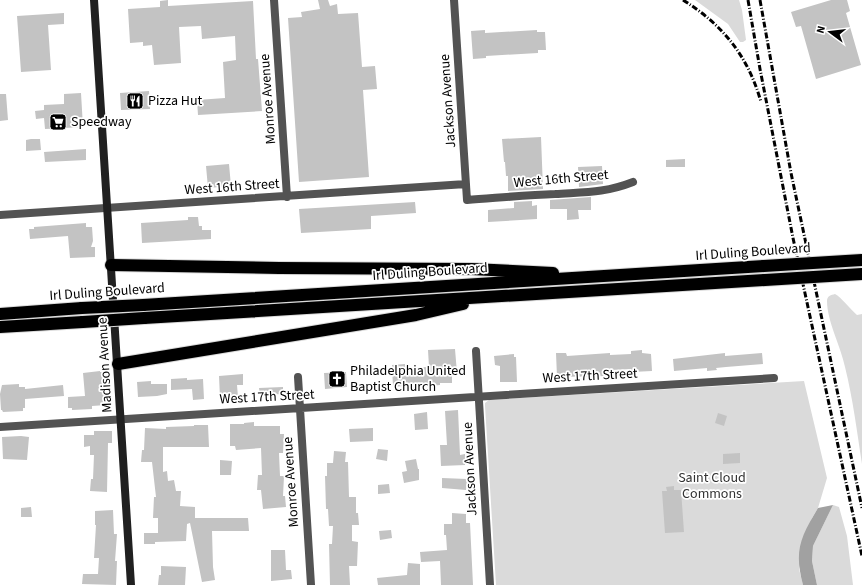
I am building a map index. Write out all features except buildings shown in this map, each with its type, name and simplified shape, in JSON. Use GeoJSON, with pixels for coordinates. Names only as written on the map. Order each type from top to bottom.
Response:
{"type":"FeatureCollection","features":[{"type":"Feature","properties":{"kind":"highway","name":"Irl Duling Boulevard"},"geometry":{"type":"LineString","coordinates":[[0,314],[862,260]]}},
{"type":"Feature","properties":{"kind":"highway"},"geometry":{"type":"LineString","coordinates":[[112,265],[472,269],[602,276]]}},
{"type":"Feature","properties":{"kind":"highway","name":"Irl Duling Boulevard"},"geometry":{"type":"LineString","coordinates":[[0,327],[862,274]]}},
{"type":"Feature","properties":{"kind":"highway"},"geometry":{"type":"LineString","coordinates":[[118,364],[416,315],[493,297]]}},
{"type":"Feature","properties":{"kind":"street","name":"Madison Avenue"},"geometry":{"type":"LineString","coordinates":[[94,0],[112,265],[131,585]]}},
{"type":"Feature","properties":{"kind":"street","name":"Monroe Avenue"},"geometry":{"type":"LineString","coordinates":[[274,0],[287,197]]}},
{"type":"Feature","properties":{"kind":"street","name":"Jackson Avenue"},"geometry":{"type":"LineString","coordinates":[[454,0],[467,200]]}},
{"type":"Feature","properties":{"kind":"street","name":"West 16th Street"},"geometry":{"type":"LineString","coordinates":[[467,200],[594,193],[633,182]]}},
{"type":"Feature","properties":{"kind":"street","name":"West 16th Street"},"geometry":{"type":"LineString","coordinates":[[0,215],[466,184]]}},
{"type":"Feature","properties":{"kind":"street","name":"Jackson Avenue"},"geometry":{"type":"LineString","coordinates":[[476,351],[490,585]]}},
{"type":"Feature","properties":{"kind":"street","name":"Monroe Avenue"},"geometry":{"type":"LineString","coordinates":[[298,377],[311,585]]}},
{"type":"Feature","properties":{"kind":"street","name":"West 17th Street"},"geometry":{"type":"LineString","coordinates":[[0,427],[774,378]]}},
{"type":"Feature","properties":{"kind":"green space"},"geometry":{"type":"Polygon","coordinates":[[[695,0],[739,0],[742,10],[746,40],[740,42],[728,24],[695,0]]]}},
{"type":"Feature","properties":{"kind":"green space"},"geometry":{"type":"Polygon","coordinates":[[[835,294],[857,315],[862,314],[862,464],[848,379],[829,317],[828,297],[835,294]]]}},
{"type":"Feature","properties":{"kind":"green space","name":"Saint Cloud Commons"},"geometry":{"type":"Polygon","coordinates":[[[804,381],[827,478],[818,508],[812,518],[799,569],[803,585],[496,585],[485,406],[485,403],[489,400],[804,381]]]}},
{"type":"Feature","properties":{"kind":"green space"},"geometry":{"type":"Polygon","coordinates":[[[833,505],[839,507],[847,536],[853,585],[817,585],[812,561],[813,546],[833,505]]]}},
{"type":"Feature","properties":{"kind":"shaded area"},"geometry":{"type":"Polygon","coordinates":[[[833,505],[813,546],[812,561],[817,585],[803,585],[800,573],[799,554],[803,537],[818,508],[833,505]]]}},
{"type":"Feature","properties":{"kind":"railway"},"geometry":{"type":"LineString","coordinates":[[683,0],[710,20],[732,43],[749,70],[756,85],[761,102]]}},
{"type":"Feature","properties":{"kind":"railway"},"geometry":{"type":"LineString","coordinates":[[748,0],[793,238],[862,556]]}},
{"type":"Feature","properties":{"kind":"railway"},"geometry":{"type":"LineString","coordinates":[[760,0],[791,173],[862,508]]}},
{"type":"Feature","properties":{"kind":"place","name":"Pizza Hut"},"geometry":{"type":"Point","coordinates":[135,101]}},
{"type":"Feature","properties":{"kind":"place","name":"Speedway"},"geometry":{"type":"Point","coordinates":[58,122]}},
{"type":"Feature","properties":{"kind":"place","name":"Philadelphia United Baptist Church"},"geometry":{"type":"Point","coordinates":[337,379]}}]}
